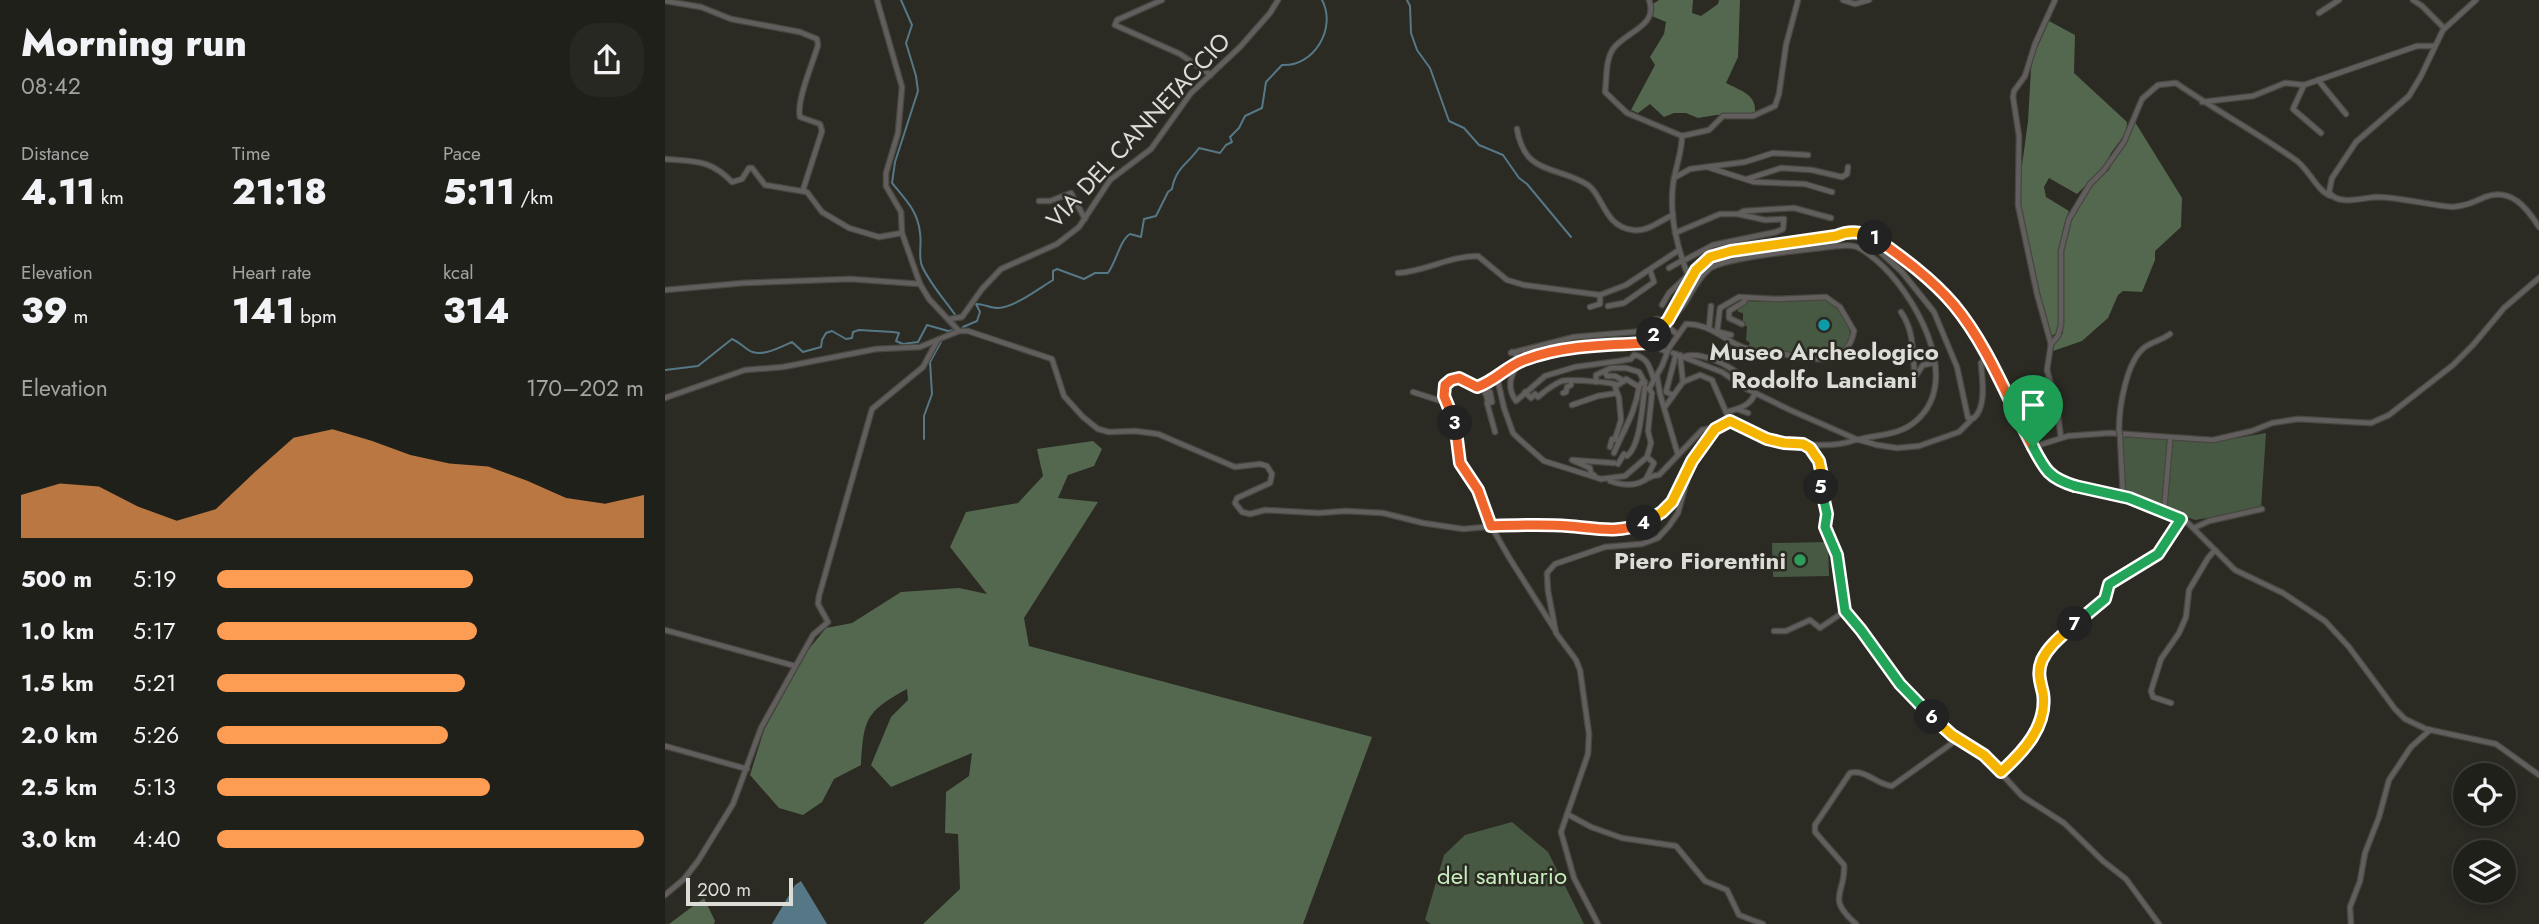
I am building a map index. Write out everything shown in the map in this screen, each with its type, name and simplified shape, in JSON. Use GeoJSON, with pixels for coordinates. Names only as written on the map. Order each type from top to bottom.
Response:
{"type":"FeatureCollection","features":[{"type":"Feature","properties":{"kind":"street"},"geometry":{"type":"LineString","coordinates":[[877,0],[902,87],[898,133],[885,179],[886,186],[901,212],[902,233],[920,284],[929,299],[959,331]]}},
{"type":"Feature","properties":{"kind":"street"},"geometry":{"type":"LineString","coordinates":[[1162,0],[1117,20],[1115,25],[1180,54],[1211,75]]}},
{"type":"Feature","properties":{"kind":"street","name":"VIA DEL CANNETACCIO"},"geometry":{"type":"LineString","coordinates":[[962,317],[982,289],[1001,269],[1057,244],[1085,220],[1110,180],[1151,149],[1191,93],[1240,47],[1278,0]]}},
{"type":"Feature","properties":{"kind":"street"},"geometry":{"type":"LineString","coordinates":[[1649,0],[1651,12],[1645,23],[1614,48],[1608,66],[1605,92],[1627,113],[1682,136],[1709,130],[1723,116],[1753,116],[1775,106],[1779,96],[1785,48],[1798,0]]}},
{"type":"Feature","properties":{"kind":"street"},"geometry":{"type":"LineString","coordinates":[[1843,0],[1855,5],[1869,0]]}},
{"type":"Feature","properties":{"kind":"street"},"geometry":{"type":"LineString","coordinates":[[2055,0],[2033,47],[2025,76],[2013,94],[2019,136],[2018,202],[2035,288],[2051,344],[2047,369],[2057,407],[2061,438]]}},
{"type":"Feature","properties":{"kind":"street"},"geometry":{"type":"LineString","coordinates":[[2319,13],[2339,0]]}},
{"type":"Feature","properties":{"kind":"street"},"geometry":{"type":"LineString","coordinates":[[2413,0],[2444,28]]}},
{"type":"Feature","properties":{"kind":"street"},"geometry":{"type":"LineString","coordinates":[[2331,195],[2329,184],[2342,162],[2360,138],[2410,94],[2444,28],[2476,0]]}},
{"type":"Feature","properties":{"kind":"street"},"geometry":{"type":"LineString","coordinates":[[665,1],[701,7],[731,19],[817,38],[818,45],[799,114],[800,117],[820,124],[822,131],[803,190]]}},
{"type":"Feature","properties":{"kind":"street"},"geometry":{"type":"LineString","coordinates":[[2201,102],[2253,96],[2285,83],[2304,85],[2417,46],[2434,46]]}},
{"type":"Feature","properties":{"kind":"street"},"geometry":{"type":"LineString","coordinates":[[2319,80],[2346,114]]}},
{"type":"Feature","properties":{"kind":"street"},"geometry":{"type":"LineString","coordinates":[[2051,344],[2061,327],[2061,254],[2066,225],[2090,184],[2124,142],[2139,102],[2157,85],[2172,83],[2265,139],[2308,171],[2323,192],[2340,200],[2376,197],[2453,207],[2493,195],[2502,195],[2515,198],[2523,204],[2539,227]]}},
{"type":"Feature","properties":{"kind":"street"},"geometry":{"type":"LineString","coordinates":[[2304,85],[2293,109],[2321,133]]}},
{"type":"Feature","properties":{"kind":"street"},"geometry":{"type":"LineString","coordinates":[[1517,128],[1520,143],[1527,156],[1542,168],[1567,174],[1590,186],[1604,211],[1622,226],[1634,231],[1647,229],[1672,215]]}},
{"type":"Feature","properties":{"kind":"street"},"geometry":{"type":"LineString","coordinates":[[1682,136],[1674,177],[1672,215],[1679,250],[1690,282]]}},
{"type":"Feature","properties":{"kind":"street"},"geometry":{"type":"LineString","coordinates":[[1674,177],[1688,170],[1745,162],[1773,153],[1808,155]]}},
{"type":"Feature","properties":{"kind":"street"},"geometry":{"type":"LineString","coordinates":[[665,159],[694,161],[715,167],[732,182],[742,179],[749,168],[752,168],[765,185],[803,190],[822,212],[849,228],[879,237],[902,233]]}},
{"type":"Feature","properties":{"kind":"street"},"geometry":{"type":"LineString","coordinates":[[1706,167],[1760,182],[1805,184],[1832,192]]}},
{"type":"Feature","properties":{"kind":"street"},"geometry":{"type":"LineString","coordinates":[[1746,179],[1784,168],[1812,170],[1842,177],[1848,173],[1848,167]]}},
{"type":"Feature","properties":{"kind":"street"},"geometry":{"type":"LineString","coordinates":[[1038,201],[1049,201],[1071,193],[1085,220]]}},
{"type":"Feature","properties":{"kind":"street"},"geometry":{"type":"LineString","coordinates":[[1738,214],[1744,211],[1794,208],[1831,218]]}},
{"type":"Feature","properties":{"kind":"street"},"geometry":{"type":"LineString","coordinates":[[1669,268],[1713,245],[1776,232],[1785,226],[1784,219],[1765,220],[1738,214],[1720,214],[1675,233]]}},
{"type":"Feature","properties":{"kind":"street"},"geometry":{"type":"LineString","coordinates":[[1666,322],[1701,264],[1716,255],[1848,232],[1866,234],[1918,269],[1956,308],[1989,360],[2045,470],[2056,478],[2083,488],[2123,496],[2181,519],[2193,527],[2238,572],[2283,593],[2325,621],[2362,662],[2399,713],[2412,723],[2431,730],[2495,743],[2539,775]]}},
{"type":"Feature","properties":{"kind":"street"},"geometry":{"type":"LineString","coordinates":[[1836,236],[1865,240],[1894,263],[1924,296],[1945,333],[1960,378],[1965,415],[1972,419]]}},
{"type":"Feature","properties":{"kind":"street"},"geometry":{"type":"LineString","coordinates":[[1647,343],[1680,311],[1704,273],[1718,264],[1852,246],[1863,250],[1882,265],[1905,290],[1924,326],[1933,363],[1933,391],[1919,418],[1899,431],[1830,444],[1771,440],[1730,421],[1712,380],[1700,375],[1683,382],[1665,407]]}},
{"type":"Feature","properties":{"kind":"street"},"geometry":{"type":"LineString","coordinates":[[1398,272],[1423,270],[1452,258],[1478,256],[1507,280],[1524,285],[1600,295],[1626,285],[1679,250]]}},
{"type":"Feature","properties":{"kind":"street"},"geometry":{"type":"LineString","coordinates":[[1608,306],[1623,303],[1654,282],[1650,270]]}},
{"type":"Feature","properties":{"kind":"street"},"geometry":{"type":"LineString","coordinates":[[1662,305],[1673,289],[1688,275]]}},
{"type":"Feature","properties":{"kind":"street"},"geometry":{"type":"LineString","coordinates":[[2033,447],[2061,438],[2110,433],[2213,440],[2288,420],[2360,423],[2378,420],[2453,365],[2504,308],[2539,278]]}},
{"type":"Feature","properties":{"kind":"street"},"geometry":{"type":"LineString","coordinates":[[665,290],[744,283],[850,279],[920,284]]}},
{"type":"Feature","properties":{"kind":"street"},"geometry":{"type":"LineString","coordinates":[[1590,307],[1600,303],[1600,295]]}},
{"type":"Feature","properties":{"kind":"street"},"geometry":{"type":"LineString","coordinates":[[1718,332],[1737,345],[1752,350],[1820,360],[1842,353],[1854,331],[1846,315],[1826,297],[1739,297],[1720,310]]}},
{"type":"Feature","properties":{"kind":"street"},"geometry":{"type":"LineString","coordinates":[[1720,310],[1723,313],[1729,312],[1746,298]]}},
{"type":"Feature","properties":{"kind":"street"},"geometry":{"type":"LineString","coordinates":[[1709,330],[1711,306]]}},
{"type":"Feature","properties":{"kind":"street"},"geometry":{"type":"LineString","coordinates":[[1718,332],[1720,310]]}},
{"type":"Feature","properties":{"kind":"street"},"geometry":{"type":"LineString","coordinates":[[1729,312],[1729,318],[1742,324]]}},
{"type":"Feature","properties":{"kind":"street"},"geometry":{"type":"LineString","coordinates":[[1901,312],[1912,340],[1915,377],[1923,365],[1933,363]]}},
{"type":"Feature","properties":{"kind":"street"},"geometry":{"type":"LineString","coordinates":[[950,319],[962,317],[959,331]]}},
{"type":"Feature","properties":{"kind":"street"},"geometry":{"type":"LineString","coordinates":[[1523,360],[1511,353],[1574,337],[1645,331],[1648,324],[1656,319],[1666,322],[1678,335]]}},
{"type":"Feature","properties":{"kind":"street"},"geometry":{"type":"LineString","coordinates":[[1666,392],[1678,335],[1686,324],[1731,335]]}},
{"type":"Feature","properties":{"kind":"street"},"geometry":{"type":"LineString","coordinates":[[665,398],[745,370],[783,367],[876,349],[920,347],[959,331],[976,332],[1009,346],[1052,359],[1064,396],[1098,429],[1109,432],[1145,431],[1235,467],[1259,464],[1268,466],[1272,474],[1269,482],[1237,498],[1235,503],[1243,512],[1250,514],[1265,510],[1383,513],[1463,529],[1491,526],[1568,526],[1608,530],[1649,521],[1662,512],[1679,491],[1692,461],[1717,427]]}},
{"type":"Feature","properties":{"kind":"street"},"geometry":{"type":"LineString","coordinates":[[2123,496],[2120,399],[2134,362],[2144,348],[2170,334]]}},
{"type":"Feature","properties":{"kind":"street"},"geometry":{"type":"LineString","coordinates":[[665,895],[684,879],[698,862],[736,799],[761,728],[813,635],[828,622],[818,604],[818,596],[872,409],[923,367],[937,341]]}},
{"type":"Feature","properties":{"kind":"street"},"geometry":{"type":"LineString","coordinates":[[1555,630],[1491,526],[1478,490],[1460,463],[1456,426],[1443,389],[1451,380],[1462,379],[1474,387],[1497,377],[1523,360],[1572,348],[1647,343],[1722,372],[1755,393],[1856,439],[1889,448],[1914,447],[1959,432],[1978,415],[1982,361],[1985,358],[1989,360]]}},
{"type":"Feature","properties":{"kind":"street"},"geometry":{"type":"LineString","coordinates":[[1675,353],[1705,358],[1727,366],[1739,374]]}},
{"type":"Feature","properties":{"kind":"street"},"geometry":{"type":"LineString","coordinates":[[1617,440],[1630,423],[1644,386],[1655,378],[1675,353]]}},
{"type":"Feature","properties":{"kind":"street"},"geometry":{"type":"LineString","coordinates":[[1675,353],[1683,382]]}},
{"type":"Feature","properties":{"kind":"street"},"geometry":{"type":"LineString","coordinates":[[1523,360],[1514,370],[1510,382],[1510,392],[1515,401],[1543,377],[1576,367],[1624,360],[1634,355],[1642,357],[1655,378],[1678,455]]}},
{"type":"Feature","properties":{"kind":"street"},"geometry":{"type":"LineString","coordinates":[[1596,382],[1596,375],[1611,368],[1626,368],[1639,372],[1651,396],[1648,431],[1651,443],[1647,457],[1625,476],[1599,478],[1591,474],[1590,468],[1572,460],[1616,464]]}},
{"type":"Feature","properties":{"kind":"street"},"geometry":{"type":"LineString","coordinates":[[1605,372],[1607,376],[1615,376],[1624,381]]}},
{"type":"Feature","properties":{"kind":"street"},"geometry":{"type":"LineString","coordinates":[[1497,377],[1513,433],[1544,461],[1621,485],[1636,484],[1652,475],[1659,475],[1703,429],[1730,421]]}},
{"type":"Feature","properties":{"kind":"street"},"geometry":{"type":"LineString","coordinates":[[1525,392],[1531,398],[1535,394],[1538,397],[1559,382],[1571,380],[1583,383],[1604,381],[1618,385],[1626,379],[1644,386]]}},
{"type":"Feature","properties":{"kind":"street"},"geometry":{"type":"LineString","coordinates":[[1563,393],[1571,385],[1571,380]]}},
{"type":"Feature","properties":{"kind":"street"},"geometry":{"type":"LineString","coordinates":[[1484,384],[1486,403],[1495,432]]}},
{"type":"Feature","properties":{"kind":"street"},"geometry":{"type":"LineString","coordinates":[[1613,384],[1621,419],[1614,455],[1616,464]]}},
{"type":"Feature","properties":{"kind":"street"},"geometry":{"type":"LineString","coordinates":[[1616,464],[1624,454],[1627,456],[1632,452],[1644,386]]}},
{"type":"Feature","properties":{"kind":"street"},"geometry":{"type":"LineString","coordinates":[[1413,392],[1447,403]]}},
{"type":"Feature","properties":{"kind":"street"},"geometry":{"type":"LineString","coordinates":[[1660,394],[1666,392],[1673,395]]}},
{"type":"Feature","properties":{"kind":"street"},"geometry":{"type":"LineString","coordinates":[[1572,405],[1617,393]]}},
{"type":"Feature","properties":{"kind":"street"},"geometry":{"type":"LineString","coordinates":[[1726,412],[1751,400],[1755,393]]}},
{"type":"Feature","properties":{"kind":"street"},"geometry":{"type":"LineString","coordinates":[[1737,409],[1748,413]]}},
{"type":"Feature","properties":{"kind":"street"},"geometry":{"type":"LineString","coordinates":[[1633,410],[1641,411]]}},
{"type":"Feature","properties":{"kind":"street"},"geometry":{"type":"LineString","coordinates":[[1610,447],[1612,439],[1617,440]]}},
{"type":"Feature","properties":{"kind":"street"},"geometry":{"type":"LineString","coordinates":[[2164,512],[2170,441]]}},
{"type":"Feature","properties":{"kind":"street"},"geometry":{"type":"LineString","coordinates":[[1803,444],[1815,453],[1820,463],[1821,491],[1827,514],[1824,525],[1837,555],[1845,611],[1903,689],[1945,729],[1984,755],[2022,796],[2066,825],[2126,879],[2159,924]]}},
{"type":"Feature","properties":{"kind":"street"},"geometry":{"type":"LineString","coordinates":[[1646,480],[1654,463],[1647,457]]}},
{"type":"Feature","properties":{"kind":"street"},"geometry":{"type":"LineString","coordinates":[[1598,924],[1576,884],[1561,832],[1588,754],[1589,734],[1580,670],[1576,660],[1558,639],[1546,575],[1549,568],[1555,564],[1605,547],[1642,544],[1656,539],[1678,513],[1687,474]]}},
{"type":"Feature","properties":{"kind":"street"},"geometry":{"type":"LineString","coordinates":[[2193,527],[2207,521],[2262,509]]}},
{"type":"Feature","properties":{"kind":"street"},"geometry":{"type":"LineString","coordinates":[[2001,772],[2027,747],[2035,734],[2043,701],[2039,669],[2048,649],[2090,609],[2105,599],[2109,584],[2161,551],[2181,519]]}},
{"type":"Feature","properties":{"kind":"street"},"geometry":{"type":"LineString","coordinates":[[2171,703],[2153,697],[2151,691],[2163,655],[2178,635],[2186,617],[2189,590],[2215,550]]}},
{"type":"Feature","properties":{"kind":"street"},"geometry":{"type":"LineString","coordinates":[[1774,631],[1786,631],[1810,620],[1820,628],[1845,611]]}},
{"type":"Feature","properties":{"kind":"street"},"geometry":{"type":"LineString","coordinates":[[665,630],[795,666]]}},
{"type":"Feature","properties":{"kind":"street"},"geometry":{"type":"LineString","coordinates":[[2351,924],[2350,907],[2389,780],[2410,747],[2431,730]]}},
{"type":"Feature","properties":{"kind":"street"},"geometry":{"type":"LineString","coordinates":[[1856,924],[1842,909],[1838,899],[1844,872],[1843,864],[1815,831],[1815,825],[1850,773],[1861,772],[1886,786],[1895,785],[1918,765],[1958,739]]}},
{"type":"Feature","properties":{"kind":"street"},"geometry":{"type":"LineString","coordinates":[[665,746],[747,768]]}},
{"type":"Feature","properties":{"kind":"street"},"geometry":{"type":"LineString","coordinates":[[1567,814],[1594,829],[1622,838],[1676,846],[1707,882],[1727,890],[1739,915],[1763,924]]}},
{"type":"Feature","properties":{"kind":"green space"},"geometry":{"type":"Polygon","coordinates":[[[1659,0],[1693,0],[1692,13],[1701,16],[1718,4],[1719,0],[1740,0],[1738,57],[1726,83],[1751,98],[1755,114],[1698,118],[1686,113],[1674,113],[1664,117],[1650,104],[1638,113],[1631,110],[1655,65],[1650,57],[1664,34],[1666,22],[1652,16],[1653,4],[1659,0]]]}},
{"type":"Feature","properties":{"kind":"green space"},"geometry":{"type":"Polygon","coordinates":[[[2049,21],[2075,35],[2074,73],[2127,122],[2126,133],[2104,167],[2077,194],[2049,178],[2044,187],[2046,197],[2069,211],[2059,256],[2058,332],[2050,337],[2023,228],[2018,195],[2028,121],[2031,69],[2034,55],[2049,21]]]}},
{"type":"Feature","properties":{"kind":"green space"},"geometry":{"type":"Polygon","coordinates":[[[2135,122],[2182,198],[2181,227],[2155,251],[2155,260],[2142,292],[2123,291],[2118,295],[2108,318],[2082,341],[2053,351],[2055,342],[2063,333],[2064,247],[2070,222],[2094,180],[2109,170],[2116,153],[2126,144],[2135,122]]]}},
{"type":"Feature","properties":{"kind":"green space"},"geometry":{"type":"Polygon","coordinates":[[[1823,299],[1837,309],[1850,330],[1846,345],[1839,352],[1831,349],[1822,358],[1748,347],[1750,343],[1746,340],[1747,326],[1743,326],[1743,313],[1738,312],[1738,308],[1746,301],[1823,299]]]}},
{"type":"Feature","properties":{"kind":"green space"},"geometry":{"type":"Polygon","coordinates":[[[2266,433],[2261,509],[2195,520],[2125,494],[2123,437],[2214,442],[2266,433]]]}},
{"type":"Feature","properties":{"kind":"green space"},"geometry":{"type":"Polygon","coordinates":[[[1093,441],[1102,449],[1094,466],[1068,475],[1058,498],[1098,502],[1024,618],[1029,646],[1372,737],[1303,924],[923,924],[960,889],[958,834],[945,833],[946,792],[969,776],[972,753],[891,787],[871,765],[891,717],[908,700],[907,689],[883,704],[869,718],[861,765],[834,779],[822,802],[803,815],[779,808],[750,775],[764,730],[808,650],[826,628],[852,623],[901,592],[959,588],[987,594],[950,547],[966,512],[1018,503],[1043,476],[1037,449],[1093,441]]]}},
{"type":"Feature","properties":{"kind":"green space","name":"Piero Fiorentini"},"geometry":{"type":"Polygon","coordinates":[[[1828,542],[1829,576],[1773,577],[1772,543],[1828,542]]]}},
{"type":"Feature","properties":{"kind":"green space","name":"del santuario"},"geometry":{"type":"Polygon","coordinates":[[[1512,822],[1548,852],[1584,924],[1431,924],[1425,920],[1444,855],[1465,835],[1512,822]]]}},
{"type":"Feature","properties":{"kind":"green space"},"geometry":{"type":"Polygon","coordinates":[[[704,898],[714,924],[669,924],[704,898]]]}},
{"type":"Feature","properties":{"kind":"water"},"geometry":{"type":"Polygon","coordinates":[[[801,881],[827,924],[772,924],[795,885],[801,881]]]}},
{"type":"Feature","properties":{"kind":"waterway"},"geometry":{"type":"LineString","coordinates":[[901,0],[912,25],[906,43],[918,91],[895,162],[892,183],[917,218],[922,266],[933,286],[956,316]]}},
{"type":"Feature","properties":{"kind":"waterway"},"geometry":{"type":"LineString","coordinates":[[963,327],[977,321],[980,312],[976,304],[998,308],[1012,304],[1053,280],[1053,271],[1057,269],[1084,279],[1095,273],[1108,273],[1124,241],[1130,234],[1141,237],[1144,219],[1156,216],[1179,171],[1199,148],[1220,153],[1232,142],[1230,137],[1245,116],[1262,108],[1266,82],[1282,65],[1294,64],[1313,53],[1320,44],[1327,22],[1322,0]]}},
{"type":"Feature","properties":{"kind":"waterway"},"geometry":{"type":"LineString","coordinates":[[1407,0],[1410,6],[1411,33],[1417,50],[1430,68],[1449,121],[1464,128],[1479,145],[1503,155],[1519,178],[1571,237]]}},
{"type":"Feature","properties":{"kind":"waterway"},"geometry":{"type":"LineString","coordinates":[[665,370],[698,366],[732,339],[757,353],[769,352],[792,342],[803,352],[821,347],[826,333],[832,331],[846,339],[852,338],[853,332],[859,330],[899,333],[896,341],[903,344],[918,342],[927,325],[954,330]]}},
{"type":"Feature","properties":{"kind":"waterway"},"geometry":{"type":"LineString","coordinates":[[924,439],[924,416],[932,394],[930,362],[942,340]]}},
{"type":"Feature","properties":{"kind":"place","name":"Museo Archeologico Rodolfo Lanciani"},"geometry":{"type":"Point","coordinates":[1824,325]}},
{"type":"Feature","properties":{"kind":"place","name":"Piero Fiorentini"},"geometry":{"type":"Point","coordinates":[1800,560]}},
{"type":"Feature","properties":{"kind":"route"},"geometry":{"type":"LineString","coordinates":[[1859,232],[1876,239],[1912,265],[1953,304],[1993,367],[2033,447],[2045,470],[2056,478],[2083,488],[2129,498],[2181,519],[2157,555],[2109,584],[2105,599],[2090,609],[2048,649],[2039,669],[2043,701],[2035,734],[2027,747],[2001,772],[1984,755],[1950,733],[1903,689],[1845,611],[1839,563],[1824,525],[1827,514],[1821,491],[1820,463],[1809,447],[1771,440],[1730,421],[1715,429],[1692,461],[1672,502],[1641,525],[1608,530],[1568,526],[1491,526],[1478,490],[1460,463],[1456,426],[1443,390],[1447,383],[1456,378],[1474,387],[1480,386],[1518,362],[1543,354],[1604,344],[1647,343],[1668,320],[1696,270],[1710,257],[1731,251],[1859,232]]}}]}
